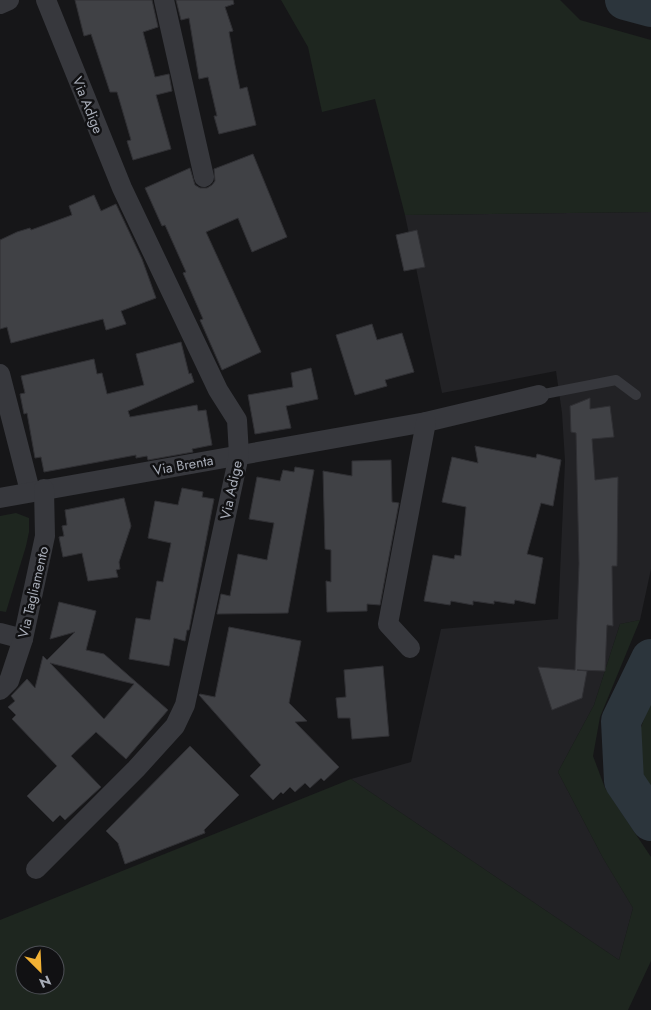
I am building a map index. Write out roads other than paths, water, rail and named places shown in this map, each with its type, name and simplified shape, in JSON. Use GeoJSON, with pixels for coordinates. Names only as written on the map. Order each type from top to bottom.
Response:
{"type":"FeatureCollection","features":[{"type":"Feature","properties":{"kind":"street"},"geometry":{"type":"LineString","coordinates":[[0,4],[9,0]]}},
{"type":"Feature","properties":{"kind":"street","name":"Via Adige"},"geometry":{"type":"LineString","coordinates":[[36,869],[136,769],[175,726],[185,705],[239,455],[237,420],[218,390],[122,188],[46,0]]}},
{"type":"Feature","properties":{"kind":"street"},"geometry":{"type":"LineString","coordinates":[[164,0],[204,177]]}},
{"type":"Feature","properties":{"kind":"street","name":"Via Tagliamento"},"geometry":{"type":"LineString","coordinates":[[0,374],[37,490],[45,536],[23,639],[8,681],[0,690]]}},
{"type":"Feature","properties":{"kind":"street","name":"Via Brenta"},"geometry":{"type":"LineString","coordinates":[[0,498],[426,422],[539,395]]}},
{"type":"Feature","properties":{"kind":"street"},"geometry":{"type":"LineString","coordinates":[[410,648],[388,624],[426,422]]}},
{"type":"Feature","properties":{"kind":"street"},"geometry":{"type":"LineString","coordinates":[[0,633],[23,639]]}},
{"type":"Feature","properties":{"kind":"lane"},"geometry":{"type":"LineString","coordinates":[[539,395],[616,380],[636,395]]}},
{"type":"Feature","properties":{"kind":"waterway"},"geometry":{"type":"LineString","coordinates":[[625,0],[651,7]]}},
{"type":"Feature","properties":{"kind":"waterway"},"geometry":{"type":"LineString","coordinates":[[651,659],[621,721],[624,781],[651,821]]}}]}
